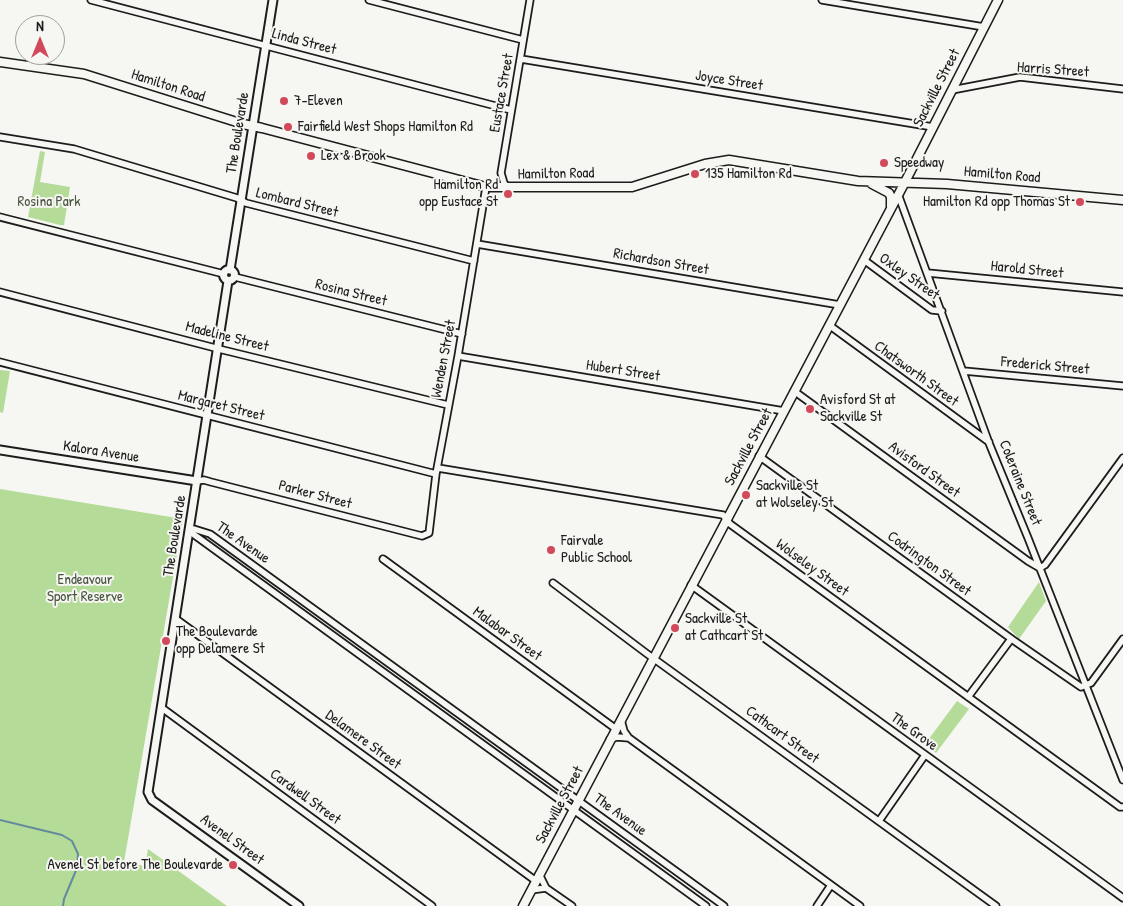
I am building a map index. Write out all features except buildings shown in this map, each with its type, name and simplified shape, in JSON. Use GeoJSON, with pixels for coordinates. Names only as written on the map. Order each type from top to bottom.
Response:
{"type":"FeatureCollection","features":[{"type":"Feature","properties":{"kind":"main road","name":"Sackville Street"},"geometry":{"type":"LineString","coordinates":[[523,906],[905,182],[998,0]]}},
{"type":"Feature","properties":{"kind":"main road","name":"Hamilton Road"},"geometry":{"type":"LineString","coordinates":[[0,62],[84,74],[243,124],[488,187],[632,187],[705,164],[729,160],[858,181],[947,184],[1123,200]]}},
{"type":"Feature","properties":{"kind":"main road"},"geometry":{"type":"LineString","coordinates":[[858,181],[872,184],[886,191],[891,198],[891,207]]}},
{"type":"Feature","properties":{"kind":"street","name":"Linda Street"},"geometry":{"type":"LineString","coordinates":[[91,0],[511,110]]}},
{"type":"Feature","properties":{"kind":"street","name":"The Boulevarde"},"geometry":{"type":"LineString","coordinates":[[227,272],[241,201],[273,0]]}},
{"type":"Feature","properties":{"kind":"street"},"geometry":{"type":"LineString","coordinates":[[370,0],[523,40]]}},
{"type":"Feature","properties":{"kind":"street","name":"Eustace Street"},"geometry":{"type":"LineString","coordinates":[[501,173],[530,0]]}},
{"type":"Feature","properties":{"kind":"street"},"geometry":{"type":"LineString","coordinates":[[822,0],[984,27]]}},
{"type":"Feature","properties":{"kind":"street","name":"Joyce Street"},"geometry":{"type":"LineString","coordinates":[[520,59],[933,127]]}},
{"type":"Feature","properties":{"kind":"street","name":"Harris Street"},"geometry":{"type":"LineString","coordinates":[[952,90],[1020,77],[1123,89]]}},
{"type":"Feature","properties":{"kind":"street","name":"Lombard Street"},"geometry":{"type":"LineString","coordinates":[[0,137],[74,149],[237,198],[241,201],[474,261]]}},
{"type":"Feature","properties":{"kind":"street"},"geometry":{"type":"LineString","coordinates":[[488,187],[495,182],[501,173]]}},
{"type":"Feature","properties":{"kind":"street"},"geometry":{"type":"LineString","coordinates":[[501,173],[504,183],[508,188]]}},
{"type":"Feature","properties":{"kind":"street","name":"Wenden Street"},"geometry":{"type":"LineString","coordinates":[[426,535],[429,533],[448,405],[488,187]]}},
{"type":"Feature","properties":{"kind":"street","name":"Coleraine Street"},"geometry":{"type":"LineString","coordinates":[[898,194],[989,442],[1087,685],[1123,780]]}},
{"type":"Feature","properties":{"kind":"street"},"geometry":{"type":"LineString","coordinates":[[0,217],[227,272],[225,279],[231,279]]}},
{"type":"Feature","properties":{"kind":"street","name":"Richardson Street"},"geometry":{"type":"LineString","coordinates":[[477,244],[840,305]]}},
{"type":"Feature","properties":{"kind":"street","name":"Oxley Street"},"geometry":{"type":"LineString","coordinates":[[864,260],[932,310],[942,311]]}},
{"type":"Feature","properties":{"kind":"street","name":"Harold Street"},"geometry":{"type":"LineString","coordinates":[[928,273],[1123,292]]}},
{"type":"Feature","properties":{"kind":"street","name":"The Boulevarde"},"geometry":{"type":"LineString","coordinates":[[149,796],[148,792],[207,416],[231,279]]}},
{"type":"Feature","properties":{"kind":"street","name":"Rosina Street"},"geometry":{"type":"LineString","coordinates":[[231,279],[462,334]]}},
{"type":"Feature","properties":{"kind":"street","name":"Madeline Street"},"geometry":{"type":"LineString","coordinates":[[0,292],[448,405]]}},
{"type":"Feature","properties":{"kind":"street","name":"Chatsworth Street"},"geometry":{"type":"LineString","coordinates":[[829,325],[989,442]]}},
{"type":"Feature","properties":{"kind":"street","name":"Hubert Street"},"geometry":{"type":"LineString","coordinates":[[458,356],[784,410]]}},
{"type":"Feature","properties":{"kind":"street","name":"Margaret Street"},"geometry":{"type":"LineString","coordinates":[[0,362],[207,416],[437,471]]}},
{"type":"Feature","properties":{"kind":"street","name":"Frederick Street"},"geometry":{"type":"LineString","coordinates":[[964,371],[1123,386]]}},
{"type":"Feature","properties":{"kind":"street","name":"Avisford Street"},"geometry":{"type":"LineString","coordinates":[[794,391],[1040,568]]}},
{"type":"Feature","properties":{"kind":"street","name":"Kalora Avenue"},"geometry":{"type":"LineString","coordinates":[[0,450],[197,481]]}},
{"type":"Feature","properties":{"kind":"street","name":"Codrington Street"},"geometry":{"type":"LineString","coordinates":[[760,456],[1011,639],[1081,687],[1087,685]]}},
{"type":"Feature","properties":{"kind":"street"},"geometry":{"type":"LineString","coordinates":[[1040,568],[1045,565],[1123,458]]}},
{"type":"Feature","properties":{"kind":"street","name":"Wolseley Street"},"geometry":{"type":"LineString","coordinates":[[437,471],[723,515],[730,524],[1123,808]]}},
{"type":"Feature","properties":{"kind":"street","name":"Parker Street"},"geometry":{"type":"LineString","coordinates":[[197,481],[204,480],[422,536],[426,535]]}},
{"type":"Feature","properties":{"kind":"street","name":"The Avenue"},"geometry":{"type":"LineString","coordinates":[[189,532],[194,530],[210,534],[724,906]]}},
{"type":"Feature","properties":{"kind":"street","name":"The Avenue"},"geometry":{"type":"LineString","coordinates":[[189,532],[706,906]]}},
{"type":"Feature","properties":{"kind":"street","name":"Malabar Street"},"geometry":{"type":"LineString","coordinates":[[383,559],[616,729]]}},
{"type":"Feature","properties":{"kind":"street","name":"Cathcart Street"},"geometry":{"type":"LineString","coordinates":[[553,583],[996,906]]}},
{"type":"Feature","properties":{"kind":"street","name":"The Grove"},"geometry":{"type":"LineString","coordinates":[[692,585],[1123,898]]}},
{"type":"Feature","properties":{"kind":"street","name":"Delamere Street"},"geometry":{"type":"LineString","coordinates":[[176,619],[538,877],[546,888],[572,906]]}},
{"type":"Feature","properties":{"kind":"street"},"geometry":{"type":"LineString","coordinates":[[968,697],[1011,639]]}},
{"type":"Feature","properties":{"kind":"street"},"geometry":{"type":"LineString","coordinates":[[1087,685],[1091,683],[1123,639]]}},
{"type":"Feature","properties":{"kind":"street","name":"Cardwell Street"},"geometry":{"type":"LineString","coordinates":[[162,708],[432,906]]}},
{"type":"Feature","properties":{"kind":"street"},"geometry":{"type":"LineString","coordinates":[[621,718],[624,731],[629,738],[860,906]]}},
{"type":"Feature","properties":{"kind":"street"},"geometry":{"type":"LineString","coordinates":[[610,739],[618,737],[629,738]]}},
{"type":"Feature","properties":{"kind":"street"},"geometry":{"type":"LineString","coordinates":[[878,820],[925,755]]}},
{"type":"Feature","properties":{"kind":"street","name":"Avenel Street"},"geometry":{"type":"LineString","coordinates":[[149,796],[299,906]]}},
{"type":"Feature","properties":{"kind":"street"},"geometry":{"type":"LineString","coordinates":[[817,906],[831,885]]}},
{"type":"Feature","properties":{"kind":"street"},"geometry":{"type":"LineString","coordinates":[[531,890],[546,888]]}},
{"type":"Feature","properties":{"kind":"green space","name":"Rosina Park"},"geometry":{"type":"Polygon","coordinates":[[[40,151],[45,152],[40,182],[70,187],[64,225],[28,217],[40,151]]]}},
{"type":"Feature","properties":{"kind":"green space"},"geometry":{"type":"Polygon","coordinates":[[[0,370],[10,371],[3,413],[0,412],[0,370]]]}},
{"type":"Feature","properties":{"kind":"green space","name":"Endeavour Sport Reserve"},"geometry":{"type":"Polygon","coordinates":[[[0,489],[183,519],[124,862],[145,866],[148,849],[227,906],[0,906],[0,489]]]}},
{"type":"Feature","properties":{"kind":"green space"},"geometry":{"type":"Polygon","coordinates":[[[1039,582],[1046,601],[1019,639],[1008,627],[1039,582]]]}},
{"type":"Feature","properties":{"kind":"green space"},"geometry":{"type":"Polygon","coordinates":[[[957,701],[969,709],[936,753],[925,744],[957,701]]]}},
{"type":"Feature","properties":{"kind":"waterway"},"geometry":{"type":"LineString","coordinates":[[0,820],[62,835],[72,841],[78,854],[77,868],[63,906]]}},
{"type":"Feature","properties":{"kind":"place","name":"7-Eleven"},"geometry":{"type":"Point","coordinates":[284,101]}},
{"type":"Feature","properties":{"kind":"place","name":"Fairfield West Shops Hamilton Rd"},"geometry":{"type":"Point","coordinates":[288,127]}},
{"type":"Feature","properties":{"kind":"place","name":"Lex & Brook"},"geometry":{"type":"Point","coordinates":[311,156]}},
{"type":"Feature","properties":{"kind":"place","name":"Speedway"},"geometry":{"type":"Point","coordinates":[884,163]}},
{"type":"Feature","properties":{"kind":"place","name":"135 Hamilton Rd"},"geometry":{"type":"Point","coordinates":[695,174]}},
{"type":"Feature","properties":{"kind":"place","name":"Hamilton Rd opp Eustace St"},"geometry":{"type":"Point","coordinates":[508,194]}},
{"type":"Feature","properties":{"kind":"place","name":"Hamilton Rd opp Thomas St"},"geometry":{"type":"Point","coordinates":[1080,202]}},
{"type":"Feature","properties":{"kind":"place","name":"Avisford St at Sackville St"},"geometry":{"type":"Point","coordinates":[810,409]}},
{"type":"Feature","properties":{"kind":"place","name":"Sackville St at Wolseley St"},"geometry":{"type":"Point","coordinates":[746,495]}},
{"type":"Feature","properties":{"kind":"place","name":"Fairvale Public School"},"geometry":{"type":"Point","coordinates":[551,550]}},
{"type":"Feature","properties":{"kind":"place","name":"Sackville St at Cathcart St"},"geometry":{"type":"Point","coordinates":[675,628]}},
{"type":"Feature","properties":{"kind":"place","name":"The Boulevarde opp Delamere St"},"geometry":{"type":"Point","coordinates":[166,641]}},
{"type":"Feature","properties":{"kind":"place","name":"Avenel St before The Boulevarde"},"geometry":{"type":"Point","coordinates":[233,865]}}]}
